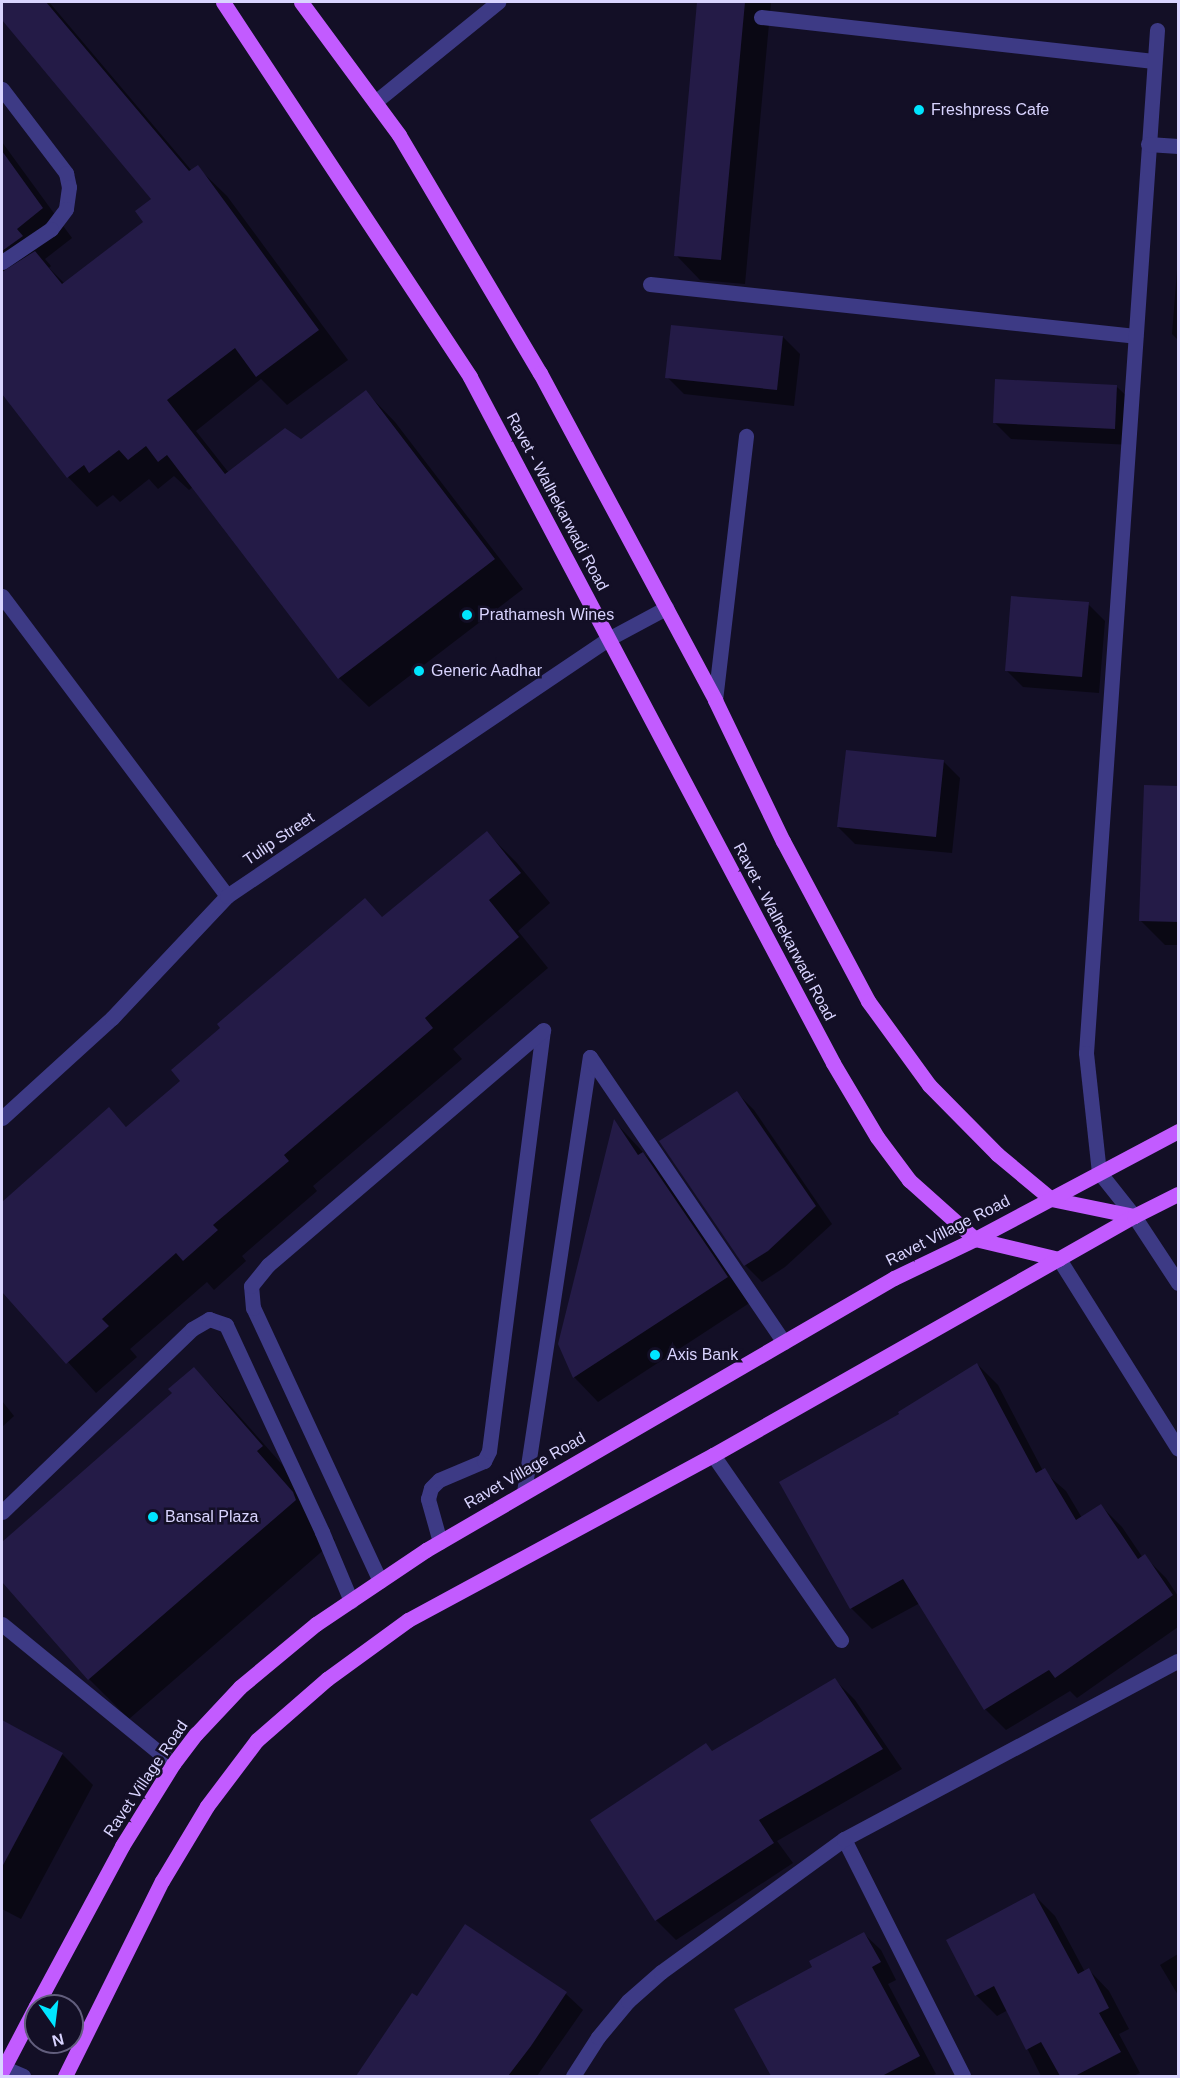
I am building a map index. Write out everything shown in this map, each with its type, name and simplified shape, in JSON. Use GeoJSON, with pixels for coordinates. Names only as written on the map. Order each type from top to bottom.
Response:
{"type":"FeatureCollection","features":[{"type":"Feature","properties":{"kind":"main road","name":"Ravet - Walhekarwadi Road"},"geometry":{"type":"LineString","coordinates":[[223,2],[470,377],[827,1053],[877,1137],[909,1180],[975,1239]]}},
{"type":"Feature","properties":{"kind":"main road"},"geometry":{"type":"LineString","coordinates":[[301,2],[399,135],[512,323],[608,495],[715,700],[783,842],[868,1001],[929,1085],[998,1154],[1051,1199],[1134,1216]]}},
{"type":"Feature","properties":{"kind":"main road","name":"Ravet Village Road"},"geometry":{"type":"LineString","coordinates":[[42,1994],[122,1846],[173,1764],[196,1734],[240,1687],[316,1624],[440,1542],[894,1278],[975,1239],[1179,1131]]}},
{"type":"Feature","properties":{"kind":"main road"},"geometry":{"type":"LineString","coordinates":[[65,2076],[162,1881],[207,1806],[257,1740],[327,1679],[408,1620],[713,1455],[1134,1216],[1179,1194]]}},
{"type":"Feature","properties":{"kind":"main road"},"geometry":{"type":"LineString","coordinates":[[975,1239],[1059,1259]]}},
{"type":"Feature","properties":{"kind":"main road","name":"Ravet Village Road"},"geometry":{"type":"LineString","coordinates":[[2,2066],[24,2027]]}},
{"type":"Feature","properties":{"kind":"street"},"geometry":{"type":"LineString","coordinates":[[375,102],[498,2]]}},
{"type":"Feature","properties":{"kind":"street"},"geometry":{"type":"LineString","coordinates":[[760,17],[1154,61]]}},
{"type":"Feature","properties":{"kind":"street"},"geometry":{"type":"LineString","coordinates":[[1157,30],[1134,336],[1087,1043],[1099,1172],[1134,1216],[1179,1283]]}},
{"type":"Feature","properties":{"kind":"street"},"geometry":{"type":"LineString","coordinates":[[2,89],[66,172],[69,187],[66,210],[51,229],[2,262]]}},
{"type":"Feature","properties":{"kind":"street"},"geometry":{"type":"LineString","coordinates":[[1148,144],[1179,146]]}},
{"type":"Feature","properties":{"kind":"street"},"geometry":{"type":"LineString","coordinates":[[650,284],[1134,336]]}},
{"type":"Feature","properties":{"kind":"street"},"geometry":{"type":"LineString","coordinates":[[715,700],[746,436]]}},
{"type":"Feature","properties":{"kind":"street"},"geometry":{"type":"LineString","coordinates":[[2,596],[227,896]]}},
{"type":"Feature","properties":{"kind":"street","name":"Tulip Street"},"geometry":{"type":"LineString","coordinates":[[2,1118],[112,1018],[227,896],[609,638],[666,608]]}},
{"type":"Feature","properties":{"kind":"street"},"geometry":{"type":"LineString","coordinates":[[381,1581],[253,1308],[251,1286],[268,1265],[543,1030],[489,1450],[484,1461],[439,1480],[431,1488],[428,1500],[440,1542]]}},
{"type":"Feature","properties":{"kind":"street"},"geometry":{"type":"LineString","coordinates":[[524,1492],[590,1057],[784,1342]]}},
{"type":"Feature","properties":{"kind":"street"},"geometry":{"type":"LineString","coordinates":[[1059,1259],[1179,1449]]}},
{"type":"Feature","properties":{"kind":"street"},"geometry":{"type":"LineString","coordinates":[[2,1512],[192,1329],[209,1319],[226,1325],[322,1532],[351,1601]]}},
{"type":"Feature","properties":{"kind":"street"},"geometry":{"type":"LineString","coordinates":[[713,1455],[841,1640]]}},
{"type":"Feature","properties":{"kind":"street"},"geometry":{"type":"LineString","coordinates":[[2,1624],[173,1764]]}},
{"type":"Feature","properties":{"kind":"street"},"geometry":{"type":"LineString","coordinates":[[573,2076],[598,2037],[628,2001],[661,1972],[844,1839],[1179,1661]]}},
{"type":"Feature","properties":{"kind":"street"},"geometry":{"type":"LineString","coordinates":[[844,1839],[963,2076]]}},
{"type":"Feature","properties":{"kind":"street"},"geometry":{"type":"LineString","coordinates":[[2,2066],[23,2076]]}},
{"type":"Feature","properties":{"kind":"building"},"geometry":{"type":"Polygon","coordinates":[[[2,2],[46,2],[189,171],[198,165],[319,330],[256,377],[235,348],[167,400],[225,474],[285,428],[301,439],[366,390],[495,559],[338,679],[167,455],[158,462],[146,446],[128,460],[119,450],[89,473],[84,465],[67,478],[2,394],[2,272],[35,251],[62,284],[143,222],[135,211],[151,199],[2,20],[2,2]]]}},
{"type":"Feature","properties":{"kind":"building"},"geometry":{"type":"Polygon","coordinates":[[[697,2],[745,2],[721,260],[674,256],[697,2]]]}},
{"type":"Feature","properties":{"kind":"building"},"geometry":{"type":"Polygon","coordinates":[[[2,151],[43,208],[17,229],[23,236],[2,251],[2,151]]]}},
{"type":"Feature","properties":{"kind":"building"},"geometry":{"type":"Polygon","coordinates":[[[671,325],[783,336],[777,390],[665,378],[671,325]]]}},
{"type":"Feature","properties":{"kind":"building"},"geometry":{"type":"Polygon","coordinates":[[[995,379],[1117,385],[1115,429],[993,423],[995,379]]]}},
{"type":"Feature","properties":{"kind":"building"},"geometry":{"type":"Polygon","coordinates":[[[1011,596],[1089,602],[1082,677],[1005,671],[1011,596]]]}},
{"type":"Feature","properties":{"kind":"building"},"geometry":{"type":"Polygon","coordinates":[[[846,750],[944,760],[936,837],[837,827],[846,750]]]}},
{"type":"Feature","properties":{"kind":"building"},"geometry":{"type":"Polygon","coordinates":[[[1144,785],[1179,786],[1179,922],[1139,921],[1144,785]]]}},
{"type":"Feature","properties":{"kind":"building"},"geometry":{"type":"Polygon","coordinates":[[[487,831],[521,873],[489,900],[519,937],[425,1018],[433,1028],[284,1155],[289,1161],[213,1225],[218,1230],[183,1261],[176,1253],[102,1319],[109,1326],[66,1364],[2,1292],[2,1202],[109,1107],[126,1127],[180,1081],[171,1070],[220,1028],[217,1024],[365,898],[382,917],[487,831]]]}},
{"type":"Feature","properties":{"kind":"building"},"geometry":{"type":"Polygon","coordinates":[[[737,1091],[816,1206],[768,1251],[744,1266],[659,1141],[737,1091]]]}},
{"type":"Feature","properties":{"kind":"building"},"geometry":{"type":"Polygon","coordinates":[[[614,1119],[638,1155],[643,1152],[728,1277],[573,1378],[558,1344],[614,1119]]]}},
{"type":"Feature","properties":{"kind":"building"},"geometry":{"type":"Polygon","coordinates":[[[977,1363],[1036,1473],[1045,1468],[1076,1520],[1101,1504],[1138,1559],[1145,1554],[1173,1595],[1055,1678],[1049,1670],[984,1710],[903,1579],[850,1609],[779,1482],[899,1414],[898,1412],[977,1363]]]}},
{"type":"Feature","properties":{"kind":"building","name":"Bansal Plaza"},"geometry":{"type":"Polygon","coordinates":[[[194,1367],[263,1446],[257,1451],[293,1492],[296,1500],[88,1680],[2,1582],[2,1542],[172,1393],[168,1389],[194,1367]]]}},
{"type":"Feature","properties":{"kind":"building"},"geometry":{"type":"Polygon","coordinates":[[[835,1678],[883,1749],[759,1820],[774,1843],[655,1921],[590,1820],[706,1743],[712,1751],[835,1678]]]}},
{"type":"Feature","properties":{"kind":"building"},"geometry":{"type":"Polygon","coordinates":[[[2,1720],[63,1753],[2,1867],[2,1720]]]}},
{"type":"Feature","properties":{"kind":"building"},"geometry":{"type":"Polygon","coordinates":[[[1034,1893],[1078,1974],[1089,1968],[1109,2008],[1099,2013],[1121,2052],[1075,2076],[1060,2076],[1041,2042],[1026,2050],[994,1986],[975,1996],[946,1940],[1034,1893]]]}},
{"type":"Feature","properties":{"kind":"building"},"geometry":{"type":"Polygon","coordinates":[[[465,1924],[567,1992],[531,2046],[508,2076],[356,2076],[412,1993],[417,1996],[465,1924]]]}},
{"type":"Feature","properties":{"kind":"building"},"geometry":{"type":"Polygon","coordinates":[[[864,1932],[881,1962],[872,1967],[920,2056],[882,2076],[771,2076],[734,2009],[812,1967],[809,1961],[864,1932]]]}},
{"type":"Feature","properties":{"kind":"place","name":"Freshpress Cafe"},"geometry":{"type":"Point","coordinates":[919,110]}},
{"type":"Feature","properties":{"kind":"place","name":"Prathamesh Wines"},"geometry":{"type":"Point","coordinates":[467,615]}},
{"type":"Feature","properties":{"kind":"place","name":"Generic Aadhar"},"geometry":{"type":"Point","coordinates":[419,671]}},
{"type":"Feature","properties":{"kind":"place","name":"Axis Bank"},"geometry":{"type":"Point","coordinates":[655,1355]}},
{"type":"Feature","properties":{"kind":"place","name":"Bansal Plaza"},"geometry":{"type":"Point","coordinates":[153,1517]}}]}
